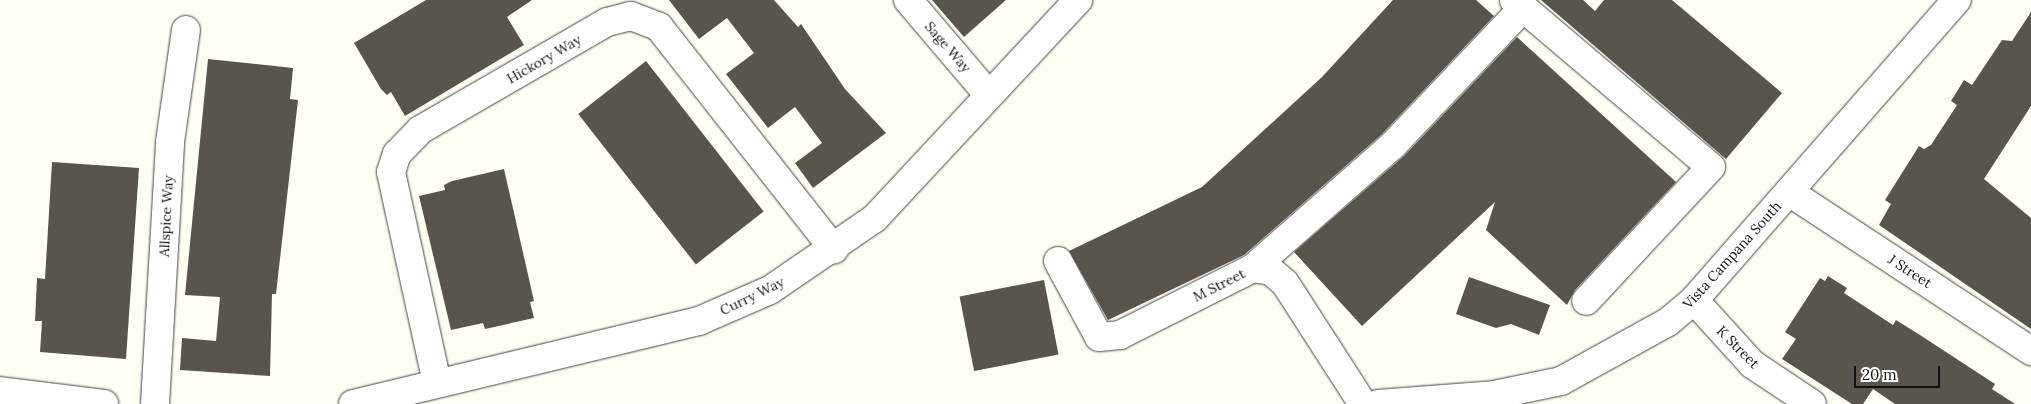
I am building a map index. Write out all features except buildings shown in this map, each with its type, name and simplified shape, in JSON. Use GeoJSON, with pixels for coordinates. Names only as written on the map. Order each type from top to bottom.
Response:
{"type":"FeatureCollection","features":[{"type":"Feature","properties":{"kind":"street","name":"Sage Way"},"geometry":{"type":"LineString","coordinates":[[908,0],[988,94]]}},
{"type":"Feature","properties":{"kind":"street","name":"Curry Way"},"geometry":{"type":"LineString","coordinates":[[353,404],[700,320],[770,290],[834,249],[875,218],[988,94],[1078,0]]}},
{"type":"Feature","properties":{"kind":"street","name":"Vista Campana South"},"geometry":{"type":"LineString","coordinates":[[1378,404],[1494,395],[1561,381],[1668,322],[1694,300],[1957,0]]}},
{"type":"Feature","properties":{"kind":"street"},"geometry":{"type":"LineString","coordinates":[[1253,268],[1393,145],[1519,4],[1711,166],[1586,301]]}},
{"type":"Feature","properties":{"kind":"street","name":"Hickory Way"},"geometry":{"type":"LineString","coordinates":[[437,383],[391,172],[398,154],[420,130],[607,22],[631,16],[659,27],[834,249]]}},
{"type":"Feature","properties":{"kind":"street","name":"Allspice Way"},"geometry":{"type":"LineString","coordinates":[[155,404],[170,142],[186,30]]}},
{"type":"Feature","properties":{"kind":"street","name":"J Street"},"geometry":{"type":"LineString","coordinates":[[1789,192],[2031,351]]}},
{"type":"Feature","properties":{"kind":"street","name":"M Street"},"geometry":{"type":"LineString","coordinates":[[1058,261],[1099,337],[1120,335],[1253,268],[1271,271],[1285,282],[1363,404]]}},
{"type":"Feature","properties":{"kind":"street","name":"K Street"},"geometry":{"type":"LineString","coordinates":[[1694,300],[1752,364],[1812,404]]}},
{"type":"Feature","properties":{"kind":"street"},"geometry":{"type":"LineString","coordinates":[[0,391],[104,404]]}}]}
